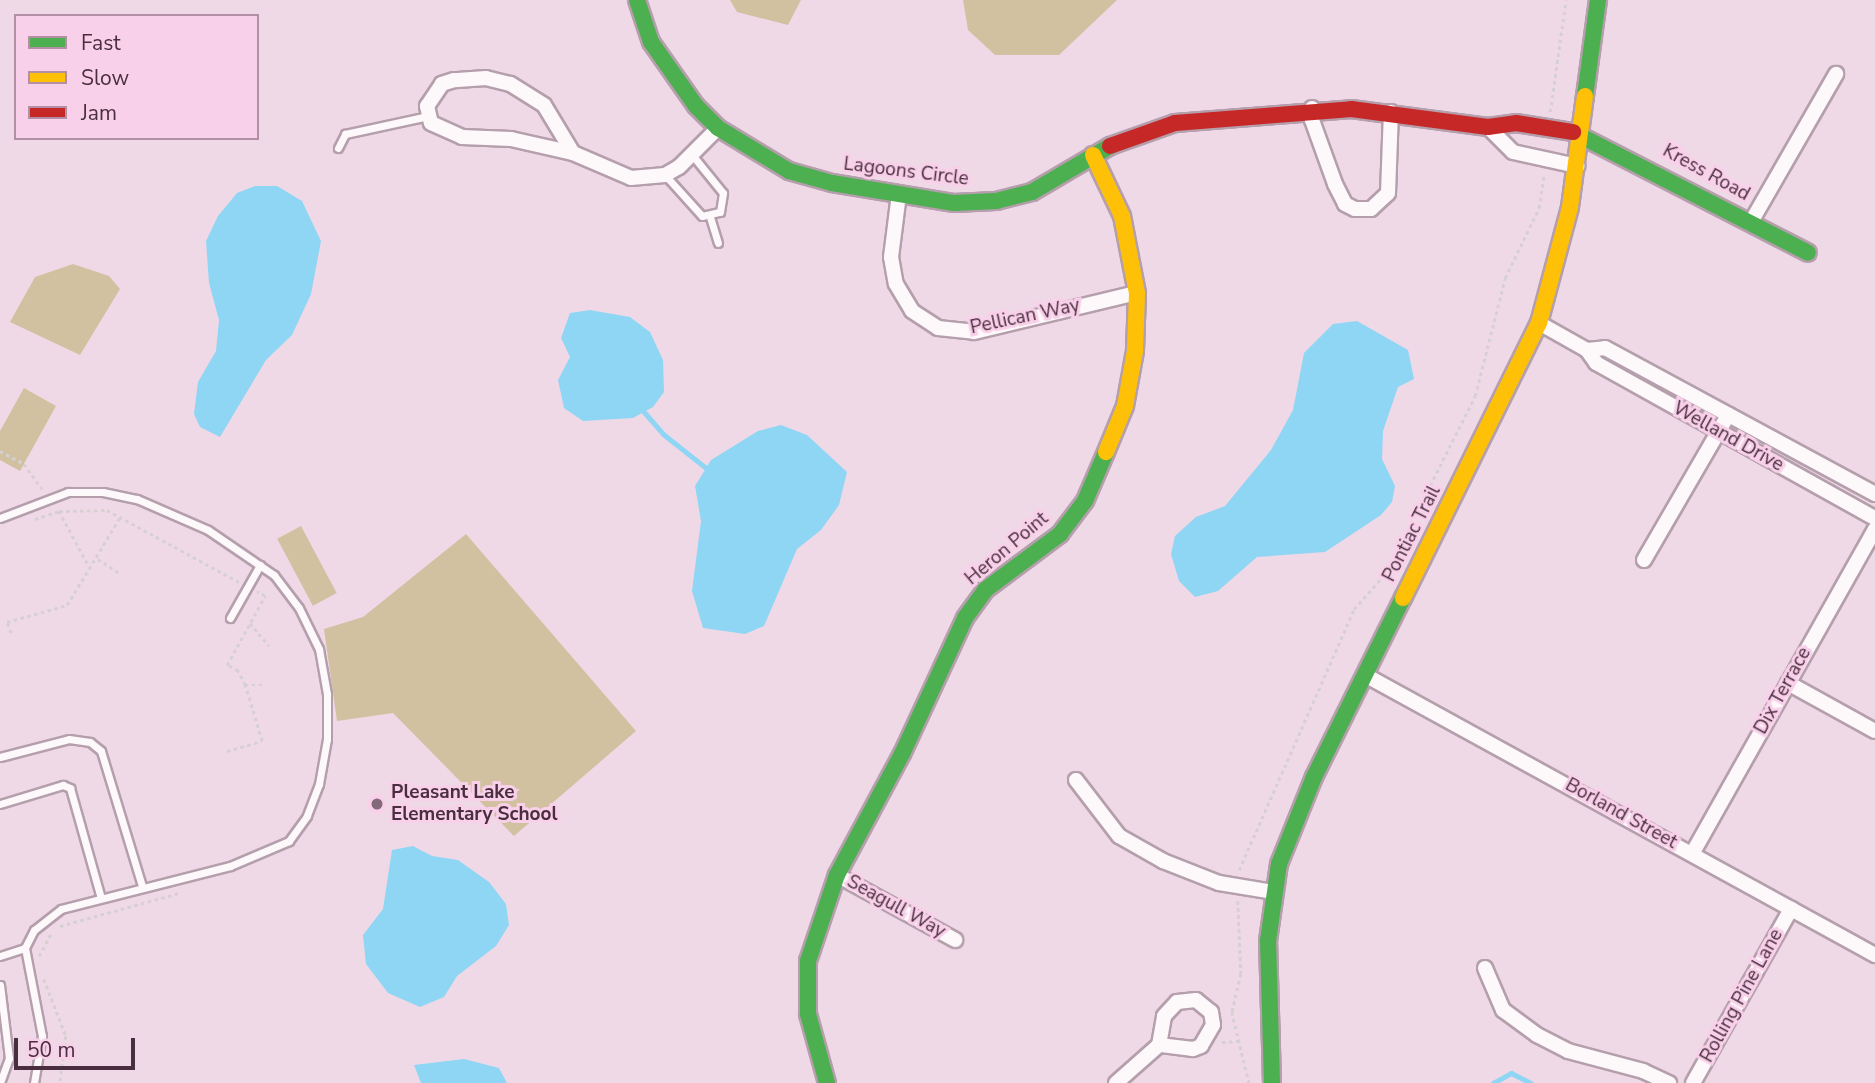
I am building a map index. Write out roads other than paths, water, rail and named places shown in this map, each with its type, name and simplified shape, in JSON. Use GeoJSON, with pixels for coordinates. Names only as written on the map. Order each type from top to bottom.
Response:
{"type":"FeatureCollection","features":[{"type":"Feature","properties":{"kind":"street","name":"Lagoons Circle"},"geometry":{"type":"LineString","coordinates":[[638,0],[651,42],[695,106],[718,128],[789,171],[954,203],[996,201],[1032,192],[1119,140],[1175,124],[1312,108],[1391,112],[1488,127],[1516,122],[1582,133]]}},
{"type":"Feature","properties":{"kind":"street","name":"Pontiac Trail"},"geometry":{"type":"LineString","coordinates":[[1272,1083],[1268,941],[1274,892],[1291,828],[1539,323],[1563,241],[1577,166],[1598,0]]}},
{"type":"Feature","properties":{"kind":"street"},"geometry":{"type":"LineString","coordinates":[[1751,222],[1836,74]]}},
{"type":"Feature","properties":{"kind":"street"},"geometry":{"type":"LineString","coordinates":[[573,153],[544,105],[510,84],[486,78],[442,84],[427,106],[431,123],[462,137],[510,139],[573,153],[613,173],[631,177],[665,175],[694,156],[718,128]]}},
{"type":"Feature","properties":{"kind":"street"},"geometry":{"type":"LineString","coordinates":[[1312,108],[1312,121],[1335,184],[1345,204],[1355,209],[1371,209],[1388,193],[1391,112]]}},
{"type":"Feature","properties":{"kind":"street"},"geometry":{"type":"LineString","coordinates":[[1488,127],[1513,152],[1577,166]]}},
{"type":"Feature","properties":{"kind":"street","name":"Kress Road"},"geometry":{"type":"LineString","coordinates":[[1582,133],[1808,253]]}},
{"type":"Feature","properties":{"kind":"street","name":"Heron Point"},"geometry":{"type":"LineString","coordinates":[[827,1083],[808,1014],[808,961],[837,875],[902,754],[965,618],[985,590],[1060,534],[1085,500],[1125,405],[1135,351],[1137,293],[1122,216],[1093,155]]}},
{"type":"Feature","properties":{"kind":"street","name":"Pellican Way"},"geometry":{"type":"LineString","coordinates":[[900,194],[891,257],[897,285],[912,311],[938,328],[974,332],[1137,293]]}},
{"type":"Feature","properties":{"kind":"street","name":"Welland Drive"},"geometry":{"type":"LineString","coordinates":[[1539,323],[1587,350],[1596,363],[1875,518]]}},
{"type":"Feature","properties":{"kind":"street","name":"Welland Drive"},"geometry":{"type":"LineString","coordinates":[[1587,350],[1605,348],[1875,494]]}},
{"type":"Feature","properties":{"kind":"street"},"geometry":{"type":"LineString","coordinates":[[1644,560],[1728,415]]}},
{"type":"Feature","properties":{"kind":"street","name":"Dix Terrace"},"geometry":{"type":"LineString","coordinates":[[1692,854],[1875,528]]}},
{"type":"Feature","properties":{"kind":"street","name":"Borland Street"},"geometry":{"type":"LineString","coordinates":[[1365,675],[1875,955]]}},
{"type":"Feature","properties":{"kind":"street"},"geometry":{"type":"LineString","coordinates":[[1788,683],[1875,731]]}},
{"type":"Feature","properties":{"kind":"street"},"geometry":{"type":"LineString","coordinates":[[1076,780],[1119,836],[1202,878],[1236,888],[1274,892]]}},
{"type":"Feature","properties":{"kind":"street","name":"Seagull Way"},"geometry":{"type":"LineString","coordinates":[[837,875],[955,940]]}},
{"type":"Feature","properties":{"kind":"street","name":"Rolling Pine Lane"},"geometry":{"type":"LineString","coordinates":[[1693,1083],[1791,909]]}},
{"type":"Feature","properties":{"kind":"street"},"geometry":{"type":"LineString","coordinates":[[1485,968],[1503,1010],[1537,1035],[1568,1051],[1643,1071],[1669,1083]]}},
{"type":"Feature","properties":{"kind":"street"},"geometry":{"type":"LineString","coordinates":[[1116,1083],[1159,1045],[1164,1016],[1177,1002],[1188,999],[1211,1012],[1209,1036],[1193,1049],[1159,1045]]}},
{"type":"Feature","properties":{"kind":"lane"},"geometry":{"type":"LineString","coordinates":[[338,148],[345,134],[428,116]]}},
{"type":"Feature","properties":{"kind":"lane"},"geometry":{"type":"LineString","coordinates":[[665,175],[702,216],[710,217],[720,212],[723,193],[694,156]]}},
{"type":"Feature","properties":{"kind":"lane"},"geometry":{"type":"LineString","coordinates":[[710,217],[718,243]]}},
{"type":"Feature","properties":{"kind":"lane"},"geometry":{"type":"LineString","coordinates":[[0,519],[68,492],[103,492],[137,499],[208,530],[274,575],[299,608],[319,649],[327,694],[327,738],[319,784],[307,816],[289,841],[260,857],[61,909],[34,930],[25,948],[42,1036],[34,1083]]}},
{"type":"Feature","properties":{"kind":"lane"},"geometry":{"type":"LineString","coordinates":[[230,618],[260,565]]}},
{"type":"Feature","properties":{"kind":"lane"},"geometry":{"type":"LineString","coordinates":[[0,757],[69,739],[90,742],[101,751],[142,886]]}},
{"type":"Feature","properties":{"kind":"lane"},"geometry":{"type":"LineString","coordinates":[[0,804],[63,785],[70,788],[101,898]]}},
{"type":"Feature","properties":{"kind":"lane"},"geometry":{"type":"LineString","coordinates":[[0,956],[25,948]]}},
{"type":"Feature","properties":{"kind":"lane"},"geometry":{"type":"LineString","coordinates":[[0,985],[9,1030],[9,1058],[0,1083]]}},
{"type":"Feature","properties":{"kind":"water"},"geometry":{"type":"Polygon","coordinates":[[[255,186],[277,186],[302,201],[321,241],[311,294],[292,335],[266,360],[220,437],[200,427],[194,414],[198,382],[216,351],[219,320],[209,283],[206,241],[218,216],[237,193],[255,186]]]}},
{"type":"Feature","properties":{"kind":"water"},"geometry":{"type":"Polygon","coordinates":[[[590,310],[630,317],[650,332],[663,360],[664,392],[653,407],[633,418],[583,421],[564,408],[558,380],[570,357],[561,338],[570,313],[590,310]]]}},
{"type":"Feature","properties":{"kind":"water"},"geometry":{"type":"Polygon","coordinates":[[[1357,321],[1408,350],[1414,379],[1398,387],[1383,431],[1382,459],[1395,486],[1392,502],[1381,515],[1325,552],[1257,557],[1218,591],[1195,597],[1179,581],[1171,554],[1175,536],[1196,517],[1225,506],[1271,450],[1293,410],[1304,353],[1333,324],[1357,321]]]}},
{"type":"Feature","properties":{"kind":"water"},"geometry":{"type":"Polygon","coordinates":[[[781,425],[807,435],[847,472],[839,505],[821,530],[797,549],[764,626],[745,634],[703,628],[692,591],[701,521],[695,486],[711,460],[758,431],[781,425]]]}},
{"type":"Feature","properties":{"kind":"water"},"geometry":{"type":"Polygon","coordinates":[[[413,846],[432,856],[458,860],[489,882],[506,904],[509,925],[496,946],[457,976],[444,997],[420,1007],[388,993],[366,964],[363,935],[383,909],[392,850],[413,846]]]}},
{"type":"Feature","properties":{"kind":"water"},"geometry":{"type":"Polygon","coordinates":[[[464,1059],[499,1068],[507,1083],[421,1083],[414,1065],[464,1059]]]}},
{"type":"Feature","properties":{"kind":"waterway"},"geometry":{"type":"LineString","coordinates":[[644,412],[663,434],[706,468]]}},
{"type":"Feature","properties":{"kind":"waterway"},"geometry":{"type":"LineString","coordinates":[[1493,1083],[1511,1073],[1531,1083]]}},
{"type":"Feature","properties":{"kind":"place","name":"Pleasant Lake Elementary School"},"geometry":{"type":"Point","coordinates":[377,804]}}]}
